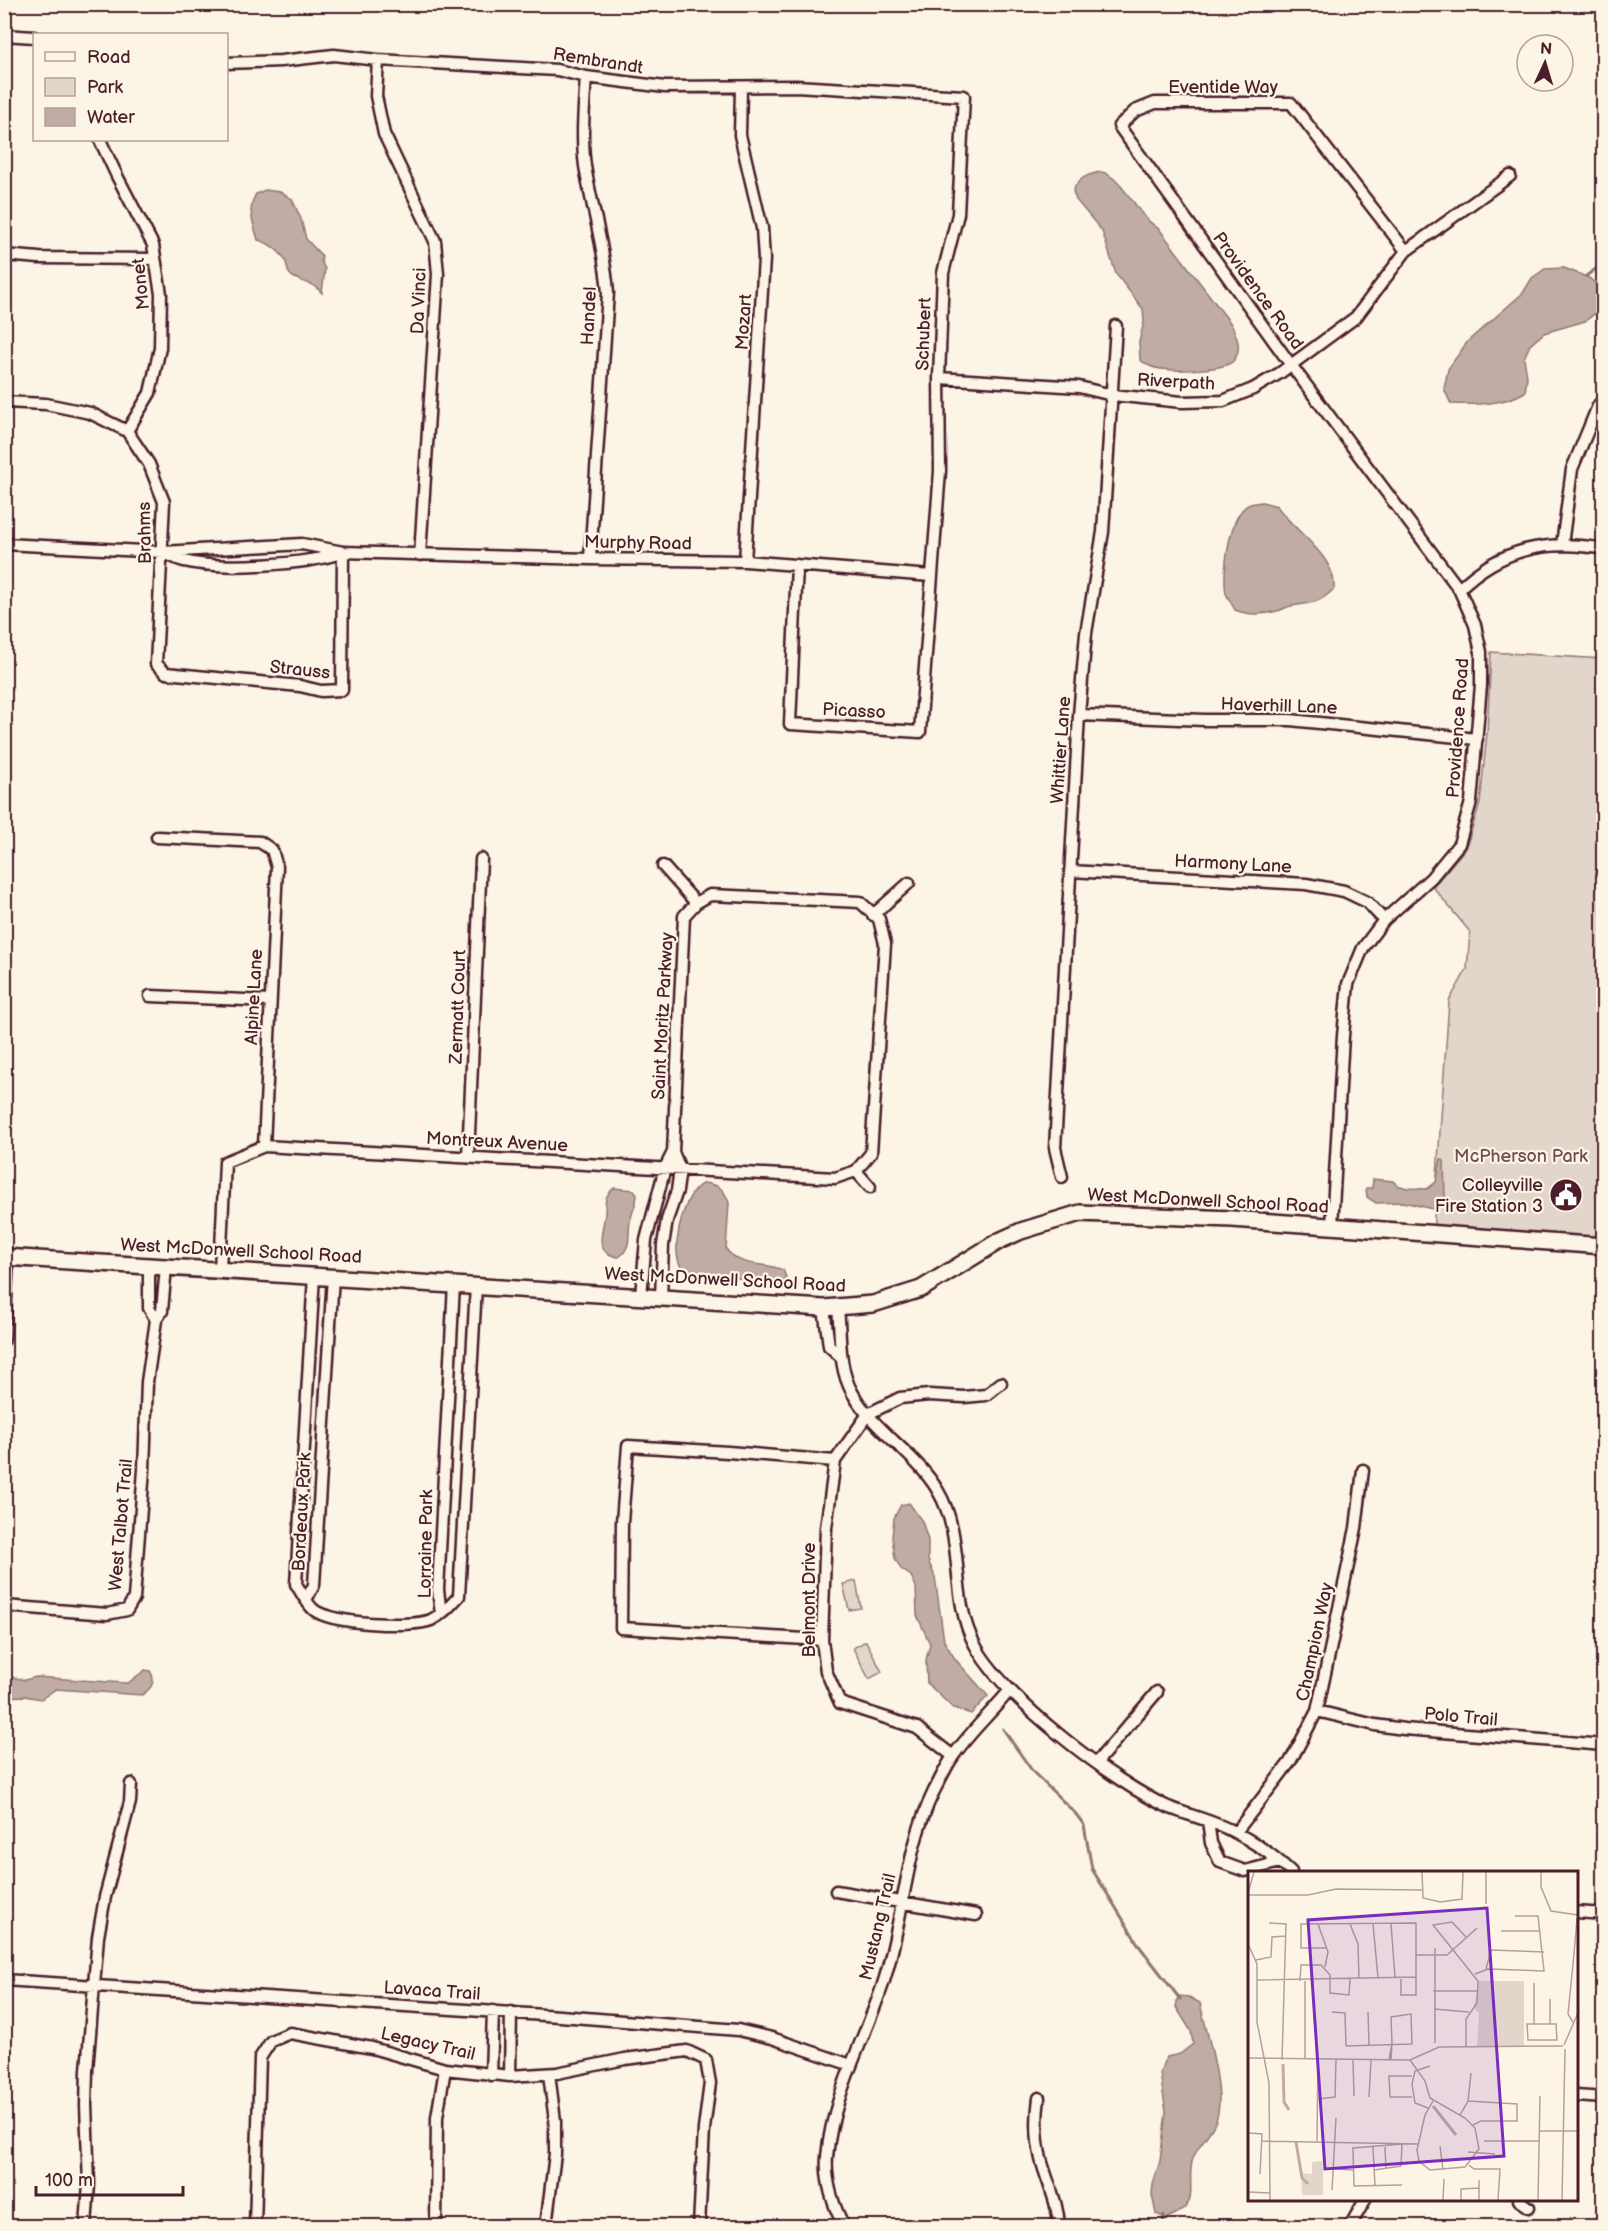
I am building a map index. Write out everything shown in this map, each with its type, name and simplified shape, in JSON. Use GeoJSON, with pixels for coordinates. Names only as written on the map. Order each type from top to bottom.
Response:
{"type":"FeatureCollection","features":[{"type":"Feature","properties":{"kind":"main road","name":"West McDonwell School Road"},"geometry":{"type":"LineString","coordinates":[[6,1257],[831,1308],[873,1304],[921,1289],[999,1241],[1021,1231],[1080,1213],[1232,1219],[1604,1246]]}},
{"type":"Feature","properties":{"kind":"street"},"geometry":{"type":"LineString","coordinates":[[4,35],[33,37]]}},
{"type":"Feature","properties":{"kind":"street","name":"Rembrandt"},"geometry":{"type":"LineString","coordinates":[[228,63],[281,61],[334,55],[378,60],[556,70],[586,77],[665,87],[796,86],[964,96]]}},
{"type":"Feature","properties":{"kind":"street","name":"Da Vinci"},"geometry":{"type":"LineString","coordinates":[[378,60],[376,96],[384,134],[435,241],[438,274],[420,555]]}},
{"type":"Feature","properties":{"kind":"street","name":"Handel"},"geometry":{"type":"LineString","coordinates":[[586,77],[583,117],[585,164],[606,263],[608,293],[590,559]]}},
{"type":"Feature","properties":{"kind":"street","name":"Mozart"},"geometry":{"type":"LineString","coordinates":[[741,88],[740,135],[762,228],[764,259],[745,561]]}},
{"type":"Feature","properties":{"kind":"street","name":"Schubert"},"geometry":{"type":"LineString","coordinates":[[931,576],[940,471],[939,378],[943,273],[958,214],[964,96]]}},
{"type":"Feature","properties":{"kind":"street","name":"Eventide Way"},"geometry":{"type":"LineString","coordinates":[[1119,126],[1135,111],[1155,103],[1291,103],[1406,251]]}},
{"type":"Feature","properties":{"kind":"street","name":"Providence Road"},"geometry":{"type":"LineString","coordinates":[[1119,126],[1291,365],[1459,589],[1475,625],[1481,652],[1481,685],[1471,801],[1459,844],[1431,878],[1384,920],[1363,948],[1348,984],[1332,1226]]}},
{"type":"Feature","properties":{"kind":"street","name":"Monet"},"geometry":{"type":"LineString","coordinates":[[100,141],[153,245],[161,294],[160,348],[150,393],[127,431]]}},
{"type":"Feature","properties":{"kind":"street","name":"Riverpath"},"geometry":{"type":"LineString","coordinates":[[939,378],[1080,387],[1112,395],[1182,402],[1223,401],[1253,389],[1291,365],[1356,318],[1406,251],[1510,176]]}},
{"type":"Feature","properties":{"kind":"street"},"geometry":{"type":"LineString","coordinates":[[4,255],[39,258],[156,258]]}},
{"type":"Feature","properties":{"kind":"street","name":"Whittier Lane"},"geometry":{"type":"LineString","coordinates":[[1062,1177],[1055,1148],[1079,715],[1086,633],[1103,532],[1116,326]]}},
{"type":"Feature","properties":{"kind":"street"},"geometry":{"type":"LineString","coordinates":[[1562,545],[1572,469],[1598,406],[1604,398]]}},
{"type":"Feature","properties":{"kind":"street"},"geometry":{"type":"LineString","coordinates":[[4,402],[46,404],[90,413],[127,431]]}},
{"type":"Feature","properties":{"kind":"street","name":"Brahms"},"geometry":{"type":"LineString","coordinates":[[127,431],[149,464],[164,502],[156,664]]}},
{"type":"Feature","properties":{"kind":"street","name":"Murphy Road"},"geometry":{"type":"LineString","coordinates":[[4,544],[163,552],[302,544],[343,552],[745,561],[931,576]]}},
{"type":"Feature","properties":{"kind":"street"},"geometry":{"type":"LineString","coordinates":[[1459,589],[1512,552],[1550,545],[1579,545],[1604,549]]}},
{"type":"Feature","properties":{"kind":"street","name":"Murphy Road"},"geometry":{"type":"LineString","coordinates":[[163,552],[183,561],[242,565],[328,558],[343,552]]}},
{"type":"Feature","properties":{"kind":"street","name":"Strauss"},"geometry":{"type":"LineString","coordinates":[[156,664],[166,673],[300,686],[321,691],[342,690],[343,552]]}},
{"type":"Feature","properties":{"kind":"street","name":"Picasso"},"geometry":{"type":"LineString","coordinates":[[796,565],[790,724],[920,732],[931,576]]}},
{"type":"Feature","properties":{"kind":"street","name":"Haverhill Lane"},"geometry":{"type":"LineString","coordinates":[[1079,715],[1205,720],[1290,720],[1477,739]]}},
{"type":"Feature","properties":{"kind":"street","name":"Alpine Lane"},"geometry":{"type":"LineString","coordinates":[[157,837],[260,842],[272,850],[277,867],[264,1146]]}},
{"type":"Feature","properties":{"kind":"street","name":"Zermatt Court"},"geometry":{"type":"LineString","coordinates":[[468,1157],[481,859]]}},
{"type":"Feature","properties":{"kind":"street"},"geometry":{"type":"LineString","coordinates":[[663,866],[696,903],[710,895],[860,902],[879,919],[885,944],[871,1153],[856,1171],[870,1187]]}},
{"type":"Feature","properties":{"kind":"street","name":"Harmony Lane"},"geometry":{"type":"LineString","coordinates":[[1070,871],[1306,884],[1344,891],[1367,902],[1384,920]]}},
{"type":"Feature","properties":{"kind":"street"},"geometry":{"type":"LineString","coordinates":[[873,915],[909,883]]}},
{"type":"Feature","properties":{"kind":"street","name":"Saint Moritz Parkway"},"geometry":{"type":"LineString","coordinates":[[680,1169],[673,1152],[684,916],[696,903]]}},
{"type":"Feature","properties":{"kind":"street"},"geometry":{"type":"LineString","coordinates":[[150,996],[270,1001]]}},
{"type":"Feature","properties":{"kind":"street","name":"Montreux Avenue"},"geometry":{"type":"LineString","coordinates":[[220,1270],[225,1161],[264,1146],[835,1178],[856,1171]]}},
{"type":"Feature","properties":{"kind":"street","name":"Saint Moritz Parkway"},"geometry":{"type":"LineString","coordinates":[[641,1296],[646,1240],[664,1168],[673,1152]]}},
{"type":"Feature","properties":{"kind":"street"},"geometry":{"type":"LineString","coordinates":[[661,1298],[663,1245],[667,1220],[677,1191],[680,1169]]}},
{"type":"Feature","properties":{"kind":"street"},"geometry":{"type":"LineString","coordinates":[[4,1340],[6,1257]]}},
{"type":"Feature","properties":{"kind":"street","name":"West Talbot Trail"},"geometry":{"type":"LineString","coordinates":[[149,1265],[149,1308],[156,1320]]}},
{"type":"Feature","properties":{"kind":"street","name":"West Talbot Trail"},"geometry":{"type":"LineString","coordinates":[[4,1606],[107,1614],[127,1610],[134,1598],[144,1470],[147,1382],[156,1320],[162,1311],[166,1267]]}},
{"type":"Feature","properties":{"kind":"street","name":"Bordeaux Park"},"geometry":{"type":"LineString","coordinates":[[314,1275],[296,1584],[306,1600],[314,1585],[333,1276]]}},
{"type":"Feature","properties":{"kind":"street","name":"Lorraine Park"},"geometry":{"type":"LineString","coordinates":[[441,1614],[438,1590],[454,1284]]}},
{"type":"Feature","properties":{"kind":"street","name":"Lorraine Park"},"geometry":{"type":"LineString","coordinates":[[441,1614],[459,1596],[476,1286]]}},
{"type":"Feature","properties":{"kind":"street"},"geometry":{"type":"LineString","coordinates":[[831,1308],[829,1346],[840,1356],[851,1392],[868,1414],[919,1465],[938,1490],[952,1526],[961,1605],[966,1625],[974,1644],[986,1662],[1010,1690],[1034,1712],[1096,1762],[1167,1806],[1236,1832],[1290,1871]]}},
{"type":"Feature","properties":{"kind":"street"},"geometry":{"type":"LineString","coordinates":[[311,1323],[330,1324]]}},
{"type":"Feature","properties":{"kind":"street"},"geometry":{"type":"LineString","coordinates":[[452,1328],[474,1329]]}},
{"type":"Feature","properties":{"kind":"street"},"geometry":{"type":"LineString","coordinates":[[868,1414],[900,1398],[928,1395],[964,1397],[986,1395],[1001,1383]]}},
{"type":"Feature","properties":{"kind":"street","name":"Belmont Drive"},"geometry":{"type":"LineString","coordinates":[[868,1414],[835,1461],[823,1567],[822,1640],[826,1671],[840,1703],[917,1728],[953,1756]]}},
{"type":"Feature","properties":{"kind":"street"},"geometry":{"type":"LineString","coordinates":[[822,1640],[621,1628],[622,1522],[628,1446],[835,1461]]}},
{"type":"Feature","properties":{"kind":"street","name":"Champion Way"},"geometry":{"type":"LineString","coordinates":[[1236,1832],[1290,1762],[1317,1711],[1356,1528],[1363,1470]]}},
{"type":"Feature","properties":{"kind":"street"},"geometry":{"type":"LineString","coordinates":[[306,1600],[314,1610],[328,1618],[346,1621],[418,1624],[441,1614]]}},
{"type":"Feature","properties":{"kind":"street","name":"Mustang Trail"},"geometry":{"type":"LineString","coordinates":[[844,2226],[830,2193],[827,2158],[832,2125],[851,2065],[883,1984],[893,1947],[900,1903],[924,1814],[953,1756],[1010,1690]]}},
{"type":"Feature","properties":{"kind":"street"},"geometry":{"type":"LineString","coordinates":[[1096,1762],[1157,1692]]}},
{"type":"Feature","properties":{"kind":"street","name":"Polo Trail"},"geometry":{"type":"LineString","coordinates":[[1317,1711],[1375,1725],[1404,1729],[1604,1745]]}},
{"type":"Feature","properties":{"kind":"street"},"geometry":{"type":"LineString","coordinates":[[86,2226],[89,2184],[86,2105],[98,1937],[105,1897],[130,1802],[131,1784]]}},
{"type":"Feature","properties":{"kind":"street"},"geometry":{"type":"LineString","coordinates":[[1208,1821],[1211,1843],[1220,1862],[1245,1871],[1280,1862]]}},
{"type":"Feature","properties":{"kind":"street"},"geometry":{"type":"LineString","coordinates":[[836,1891],[976,1915]]}},
{"type":"Feature","properties":{"kind":"street"},"geometry":{"type":"LineString","coordinates":[[1578,1912],[1604,1914]]}},
{"type":"Feature","properties":{"kind":"street","name":"Lavaca Trail"},"geometry":{"type":"LineString","coordinates":[[4,1980],[511,2012],[738,2030],[772,2038],[851,2065]]}},
{"type":"Feature","properties":{"kind":"street"},"geometry":{"type":"LineString","coordinates":[[491,2075],[493,2011]]}},
{"type":"Feature","properties":{"kind":"street"},"geometry":{"type":"LineString","coordinates":[[510,2076],[511,2012]]}},
{"type":"Feature","properties":{"kind":"street","name":"Legacy Trail"},"geometry":{"type":"LineString","coordinates":[[255,2226],[260,2058],[271,2041],[290,2033],[372,2048],[445,2068],[510,2076],[549,2074],[625,2059],[687,2051],[706,2060],[710,2083],[699,2226]]}},
{"type":"Feature","properties":{"kind":"street"},"geometry":{"type":"LineString","coordinates":[[436,2226],[437,2117],[445,2068]]}},
{"type":"Feature","properties":{"kind":"street"},"geometry":{"type":"LineString","coordinates":[[546,2226],[555,2154],[555,2121],[549,2074]]}},
{"type":"Feature","properties":{"kind":"street"},"geometry":{"type":"LineString","coordinates":[[1578,2096],[1604,2098]]}},
{"type":"Feature","properties":{"kind":"street"},"geometry":{"type":"LineString","coordinates":[[1039,2098],[1036,2120],[1037,2140],[1053,2190],[1059,2214],[1059,2226]]}},
{"type":"Feature","properties":{"kind":"street"},"geometry":{"type":"LineString","coordinates":[[1350,2226],[1364,2201]]}},
{"type":"Feature","properties":{"kind":"street"},"geometry":{"type":"LineString","coordinates":[[1522,2201],[1529,2207]]}},
{"type":"Feature","properties":{"kind":"green space","name":"McPherson Park"},"geometry":{"type":"Polygon","coordinates":[[[1491,652],[1603,659],[1603,1246],[1433,1233],[1449,1001],[1467,969],[1470,932],[1433,887],[1466,848],[1480,803],[1487,733],[1491,652]]]}},
{"type":"Feature","properties":{"kind":"green space"},"geometry":{"type":"Polygon","coordinates":[[[856,1581],[861,1608],[849,1610],[843,1584],[856,1581]]]}},
{"type":"Feature","properties":{"kind":"green space"},"geometry":{"type":"Polygon","coordinates":[[[866,1641],[882,1672],[869,1679],[853,1648],[866,1641]]]}},
{"type":"Feature","properties":{"kind":"water"},"geometry":{"type":"Polygon","coordinates":[[[1101,172],[1113,178],[1147,219],[1160,230],[1231,324],[1237,337],[1238,351],[1237,356],[1229,364],[1200,369],[1168,370],[1152,367],[1140,360],[1139,342],[1144,322],[1143,309],[1116,274],[1102,231],[1076,200],[1073,191],[1084,177],[1101,172]]]}},
{"type":"Feature","properties":{"kind":"water"},"geometry":{"type":"Polygon","coordinates":[[[265,190],[280,192],[292,199],[301,219],[306,239],[322,256],[321,261],[325,269],[322,293],[319,289],[291,275],[280,253],[270,245],[258,240],[251,212],[256,194],[265,190]]]}},
{"type":"Feature","properties":{"kind":"water"},"geometry":{"type":"Polygon","coordinates":[[[1564,268],[1589,278],[1596,284],[1599,296],[1597,312],[1585,321],[1544,333],[1530,345],[1524,358],[1527,377],[1525,392],[1498,402],[1451,404],[1444,389],[1448,369],[1468,341],[1523,293],[1532,278],[1545,269],[1564,268]]]}},
{"type":"Feature","properties":{"kind":"water"},"geometry":{"type":"Polygon","coordinates":[[[1262,502],[1277,506],[1313,544],[1329,566],[1334,589],[1323,598],[1266,613],[1250,614],[1235,610],[1226,593],[1225,584],[1228,546],[1241,511],[1249,504],[1262,502]]]}},
{"type":"Feature","properties":{"kind":"water"},"geometry":{"type":"Polygon","coordinates":[[[1441,1159],[1444,1161],[1445,1198],[1438,1208],[1433,1209],[1403,1202],[1376,1203],[1367,1197],[1366,1188],[1372,1188],[1373,1179],[1393,1181],[1407,1188],[1427,1189],[1436,1182],[1441,1159]]]}},
{"type":"Feature","properties":{"kind":"water"},"geometry":{"type":"Polygon","coordinates":[[[704,1183],[720,1188],[729,1203],[726,1249],[731,1255],[745,1262],[783,1270],[786,1277],[784,1285],[777,1289],[764,1280],[693,1275],[681,1267],[677,1241],[682,1217],[691,1195],[704,1183]]]}},
{"type":"Feature","properties":{"kind":"water"},"geometry":{"type":"Polygon","coordinates":[[[614,1188],[634,1190],[637,1194],[628,1244],[624,1253],[619,1257],[605,1251],[601,1241],[606,1200],[614,1188]]]}},
{"type":"Feature","properties":{"kind":"water"},"geometry":{"type":"Polygon","coordinates":[[[909,1503],[922,1521],[928,1540],[928,1560],[935,1577],[944,1641],[955,1659],[988,1696],[971,1714],[953,1708],[927,1683],[926,1660],[930,1644],[917,1615],[916,1587],[911,1576],[901,1569],[895,1558],[892,1537],[894,1518],[901,1505],[909,1503]]]}},
{"type":"Feature","properties":{"kind":"water"},"geometry":{"type":"Polygon","coordinates":[[[145,1670],[150,1671],[153,1681],[142,1695],[56,1689],[41,1699],[24,1696],[5,1697],[6,1676],[25,1680],[36,1677],[128,1683],[145,1670]]]}},
{"type":"Feature","properties":{"kind":"water"},"geometry":{"type":"Polygon","coordinates":[[[1178,1996],[1189,1997],[1200,2003],[1214,2058],[1219,2101],[1216,2120],[1197,2149],[1192,2162],[1189,2202],[1185,2208],[1166,2218],[1156,2214],[1152,2195],[1160,2161],[1166,2112],[1160,2073],[1167,2057],[1180,2054],[1193,2044],[1191,2031],[1176,2007],[1178,1996]]]}},
{"type":"Feature","properties":{"kind":"waterway"},"geometry":{"type":"LineString","coordinates":[[1586,276],[1600,266],[1604,252]]}},
{"type":"Feature","properties":{"kind":"waterway"},"geometry":{"type":"LineString","coordinates":[[1003,1729],[1033,1772],[1075,1813],[1084,1825],[1092,1869],[1140,1947],[1180,1999]]}},
{"type":"Feature","properties":{"kind":"waterway"},"geometry":{"type":"LineString","coordinates":[[1163,2226],[1164,2215]]}},
{"type":"Feature","properties":{"kind":"place","name":"Colleyville Fire Station 3"},"geometry":{"type":"Point","coordinates":[1566,1195]}}]}
